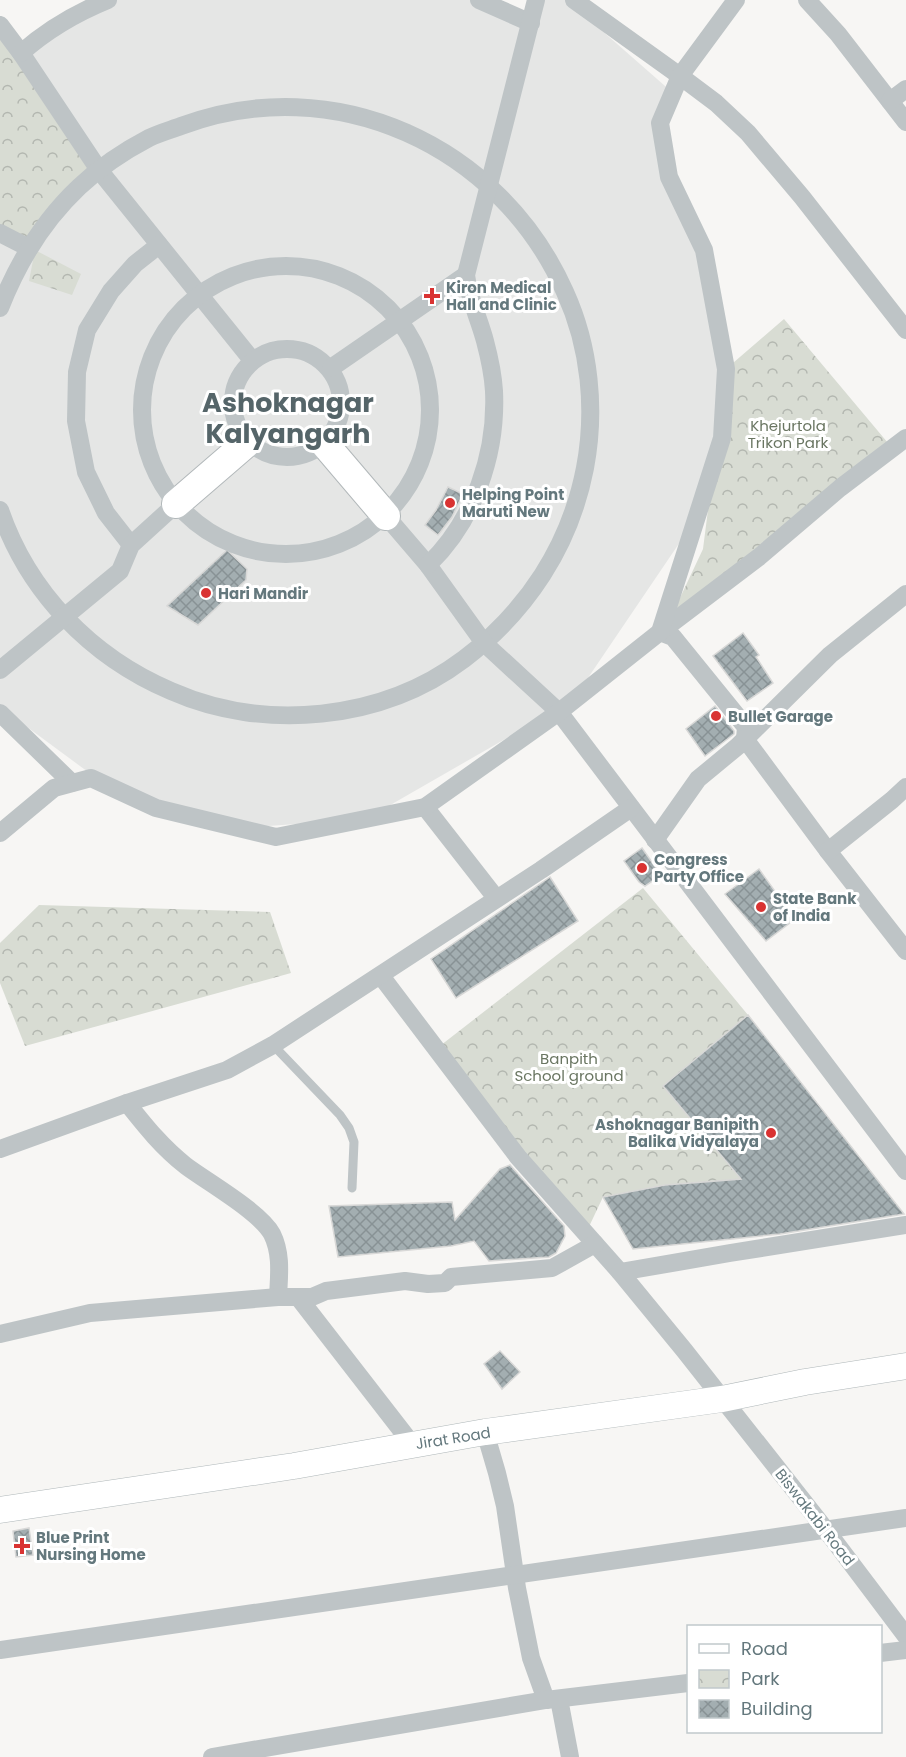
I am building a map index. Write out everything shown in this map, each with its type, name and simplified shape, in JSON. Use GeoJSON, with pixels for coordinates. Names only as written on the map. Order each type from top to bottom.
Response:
{"type":"FeatureCollection","features":[{"type":"Feature","properties":{"kind":"main road"},"geometry":{"type":"LineString","coordinates":[[176,504],[249,441]]}},
{"type":"Feature","properties":{"kind":"main road"},"geometry":{"type":"LineString","coordinates":[[323,442],[386,516]]}},
{"type":"Feature","properties":{"kind":"main road","name":"Jirat Road"},"geometry":{"type":"LineString","coordinates":[[0,1510],[294,1466],[485,1432],[722,1399],[805,1382],[906,1366]]}},
{"type":"Feature","properties":{"kind":"street"},"geometry":{"type":"LineString","coordinates":[[21,53],[52,29],[82,11],[108,0]]}},
{"type":"Feature","properties":{"kind":"street"},"geometry":{"type":"LineString","coordinates":[[479,0],[531,23]]}},
{"type":"Feature","properties":{"kind":"street"},"geometry":{"type":"LineString","coordinates":[[428,565],[444,550],[466,516],[481,481],[493,436],[494,390],[485,340],[469,294],[466,275],[536,0]]}},
{"type":"Feature","properties":{"kind":"street"},"geometry":{"type":"LineString","coordinates":[[574,0],[716,103],[748,133],[802,196],[906,330]]}},
{"type":"Feature","properties":{"kind":"street"},"geometry":{"type":"LineString","coordinates":[[660,632],[722,438],[726,369],[704,250],[669,177],[660,123],[680,76],[736,0]]}},
{"type":"Feature","properties":{"kind":"street"},"geometry":{"type":"LineString","coordinates":[[807,0],[838,34],[906,122]]}},
{"type":"Feature","properties":{"kind":"street"},"geometry":{"type":"LineString","coordinates":[[0,26],[21,53],[99,170],[252,360]]}},
{"type":"Feature","properties":{"kind":"street"},"geometry":{"type":"LineString","coordinates":[[890,101],[906,89]]}},
{"type":"Feature","properties":{"kind":"street"},"geometry":{"type":"LineString","coordinates":[[0,308],[11,280],[29,248],[60,206],[99,170],[150,138],[207,117],[266,107],[326,109],[385,123],[440,149],[488,184],[514,211],[537,240],[560,280],[571,306],[582,341],[588,378],[590,415],[588,452],[581,488],[569,524],[554,557],[534,589],[511,617],[484,643],[456,664],[425,682],[393,697],[323,714],[288,716],[252,713],[205,704],[150,682],[119,664],[64,618],[41,590],[22,559],[0,510]]}},
{"type":"Feature","properties":{"kind":"street"},"geometry":{"type":"LineString","coordinates":[[0,234],[29,248]]}},
{"type":"Feature","properties":{"kind":"street"},"geometry":{"type":"LineString","coordinates":[[131,544],[106,513],[86,472],[76,421],[77,372],[87,330],[111,291],[135,264],[159,245]]}},
{"type":"Feature","properties":{"kind":"street"},"geometry":{"type":"LineString","coordinates":[[267,266],[304,266],[340,276],[373,295],[399,321],[418,352],[426,378],[430,423],[422,458],[406,490],[386,516],[352,539],[315,552],[277,555],[239,547],[205,530],[176,504],[159,480],[148,453],[141,424],[142,394],[148,365],[160,338],[177,314],[199,294],[231,275],[267,266]]}},
{"type":"Feature","properties":{"kind":"street"},"geometry":{"type":"LineString","coordinates":[[331,368],[466,275]]}},
{"type":"Feature","properties":{"kind":"street"},"geometry":{"type":"LineString","coordinates":[[278,348],[307,351],[331,368],[342,398],[336,430],[313,452],[282,458],[252,445],[234,419],[234,387],[252,360],[278,348]]}},
{"type":"Feature","properties":{"kind":"street"},"geometry":{"type":"LineString","coordinates":[[0,833],[54,788],[91,778],[156,808],[276,837],[425,807],[559,712],[759,557],[840,488],[906,438]]}},
{"type":"Feature","properties":{"kind":"street"},"geometry":{"type":"LineString","coordinates":[[0,670],[120,572],[131,544],[176,504]]}},
{"type":"Feature","properties":{"kind":"street"},"geometry":{"type":"LineString","coordinates":[[386,516],[428,565],[484,643],[559,712],[906,1172]]}},
{"type":"Feature","properties":{"kind":"street"},"geometry":{"type":"LineString","coordinates":[[655,840],[698,779],[745,739],[830,655],[906,594]]}},
{"type":"Feature","properties":{"kind":"street"},"geometry":{"type":"LineString","coordinates":[[660,632],[673,638],[746,727],[745,739],[906,951]]}},
{"type":"Feature","properties":{"kind":"street"},"geometry":{"type":"LineString","coordinates":[[0,713],[72,783]]}},
{"type":"Feature","properties":{"kind":"street"},"geometry":{"type":"LineString","coordinates":[[828,851],[906,787]]}},
{"type":"Feature","properties":{"kind":"street"},"geometry":{"type":"LineString","coordinates":[[425,807],[496,898]]}},
{"type":"Feature","properties":{"kind":"street"},"geometry":{"type":"LineString","coordinates":[[0,1149],[226,1070],[273,1046],[541,870],[631,808]]}},
{"type":"Feature","properties":{"kind":"street","name":"Biswakabi Road"},"geometry":{"type":"LineString","coordinates":[[381,976],[518,1157],[620,1272],[826,1530],[906,1636]]}},
{"type":"Feature","properties":{"kind":"street"},"geometry":{"type":"LineString","coordinates":[[127,1103],[161,1146],[262,1220],[272,1233],[279,1253],[278,1297]]}},
{"type":"Feature","properties":{"kind":"street"},"geometry":{"type":"LineString","coordinates":[[620,1272],[906,1225]]}},
{"type":"Feature","properties":{"kind":"street"},"geometry":{"type":"LineString","coordinates":[[0,1334],[90,1313],[278,1297],[312,1297],[326,1291],[405,1281],[428,1284],[445,1283],[450,1277],[552,1268],[595,1244]]}},
{"type":"Feature","properties":{"kind":"street"},"geometry":{"type":"LineString","coordinates":[[298,1297],[412,1444]]}},
{"type":"Feature","properties":{"kind":"street"},"geometry":{"type":"LineString","coordinates":[[485,1432],[498,1473],[505,1506],[515,1576],[531,1658],[553,1699],[570,1757]]}},
{"type":"Feature","properties":{"kind":"street"},"geometry":{"type":"LineString","coordinates":[[0,1650],[906,1518]]}},
{"type":"Feature","properties":{"kind":"street"},"geometry":{"type":"LineString","coordinates":[[882,1653],[906,1650]]}},
{"type":"Feature","properties":{"kind":"street"},"geometry":{"type":"LineString","coordinates":[[212,1757],[553,1699],[687,1683]]}},
{"type":"Feature","properties":{"kind":"lane"},"geometry":{"type":"LineString","coordinates":[[273,1046],[340,1115],[349,1128],[354,1142],[352,1188]]}},
{"type":"Feature","properties":{"kind":"shaded area"},"geometry":{"type":"Polygon","coordinates":[[[113,0],[479,0],[530,23],[533,0],[567,0],[673,93],[657,148],[709,281],[726,369],[699,514],[573,700],[366,819],[241,828],[103,783],[0,707],[0,25],[21,52],[113,0]]]}},
{"type":"Feature","properties":{"kind":"green space"},"geometry":{"type":"Polygon","coordinates":[[[0,27],[99,170],[29,248],[0,233],[0,27]]]}},
{"type":"Feature","properties":{"kind":"green space"},"geometry":{"type":"Polygon","coordinates":[[[35,250],[81,274],[72,295],[29,281],[35,250]]]}},
{"type":"Feature","properties":{"kind":"green space","name":"Khejurtola Trikon Park"},"geometry":{"type":"Polygon","coordinates":[[[784,319],[888,443],[671,617],[703,549],[726,369],[784,319]]]}},
{"type":"Feature","properties":{"kind":"green space","name":"Banpith School ground"},"geometry":{"type":"Polygon","coordinates":[[[643,888],[748,1015],[663,1086],[741,1179],[603,1197],[586,1233],[436,1049],[643,888]]]}},
{"type":"Feature","properties":{"kind":"green space"},"geometry":{"type":"Polygon","coordinates":[[[39,905],[270,912],[291,973],[25,1046],[0,983],[0,943],[39,905]]]}},
{"type":"Feature","properties":{"kind":"building"},"geometry":{"type":"Polygon","coordinates":[[[448,487],[463,494],[452,517],[438,535],[425,525],[448,487]]]}},
{"type":"Feature","properties":{"kind":"building","name":"Hari Mandir"},"geometry":{"type":"Polygon","coordinates":[[[227,550],[247,569],[246,580],[198,625],[167,606],[227,550]]]}},
{"type":"Feature","properties":{"kind":"building"},"geometry":{"type":"Polygon","coordinates":[[[743,633],[759,655],[756,657],[773,683],[747,701],[713,656],[743,633]]]}},
{"type":"Feature","properties":{"kind":"building","name":"Bullet Garage"},"geometry":{"type":"Polygon","coordinates":[[[715,706],[734,734],[705,756],[686,729],[715,706]]]}},
{"type":"Feature","properties":{"kind":"building","name":"Congress Party Office"},"geometry":{"type":"Polygon","coordinates":[[[642,848],[661,875],[645,886],[639,882],[624,861],[642,848]]]}},
{"type":"Feature","properties":{"kind":"building","name":"State Bank of India"},"geometry":{"type":"Polygon","coordinates":[[[759,869],[795,919],[766,941],[725,894],[759,869]]]}},
{"type":"Feature","properties":{"kind":"building"},"geometry":{"type":"Polygon","coordinates":[[[550,877],[578,921],[456,998],[431,959],[550,877]]]}},
{"type":"Feature","properties":{"kind":"building","name":"Ashoknagar Banipith Balika Vidyalaya"},"geometry":{"type":"Polygon","coordinates":[[[748,1015],[904,1214],[780,1234],[633,1249],[603,1197],[665,1185],[741,1179],[663,1086],[748,1015]]]}},
{"type":"Feature","properties":{"kind":"building"},"geometry":{"type":"Polygon","coordinates":[[[510,1165],[564,1226],[565,1236],[556,1253],[549,1257],[489,1261],[474,1241],[451,1246],[338,1257],[329,1206],[452,1202],[455,1220],[500,1169],[510,1165]]]}},
{"type":"Feature","properties":{"kind":"building"},"geometry":{"type":"Polygon","coordinates":[[[500,1351],[520,1372],[502,1389],[484,1364],[500,1351]]]}},
{"type":"Feature","properties":{"kind":"building"},"geometry":{"type":"Polygon","coordinates":[[[29,1528],[33,1555],[16,1557],[13,1531],[29,1528]]]}},
{"type":"Feature","properties":{"kind":"place","name":"Kiron Medical Hall and Clinic"},"geometry":{"type":"Point","coordinates":[432,296]}},
{"type":"Feature","properties":{"kind":"place","name":"Helping Point Maruti New"},"geometry":{"type":"Point","coordinates":[450,503]}},
{"type":"Feature","properties":{"kind":"place","name":"Hari Mandir"},"geometry":{"type":"Point","coordinates":[206,593]}},
{"type":"Feature","properties":{"kind":"place","name":"Bullet Garage"},"geometry":{"type":"Point","coordinates":[716,716]}},
{"type":"Feature","properties":{"kind":"place","name":"Congress Party Office"},"geometry":{"type":"Point","coordinates":[642,868]}},
{"type":"Feature","properties":{"kind":"place","name":"State Bank of India"},"geometry":{"type":"Point","coordinates":[761,907]}},
{"type":"Feature","properties":{"kind":"place","name":"Ashoknagar Banipith Balika Vidyalaya"},"geometry":{"type":"Point","coordinates":[771,1133]}},
{"type":"Feature","properties":{"kind":"place","name":"Blue Print Nursing Home"},"geometry":{"type":"Point","coordinates":[22,1546]}},
{"type":"Feature","properties":{"kind":"district","name":"Ashoknagar Kalyangarh"},"geometry":{"type":"Point","coordinates":[288,418]}}]}
